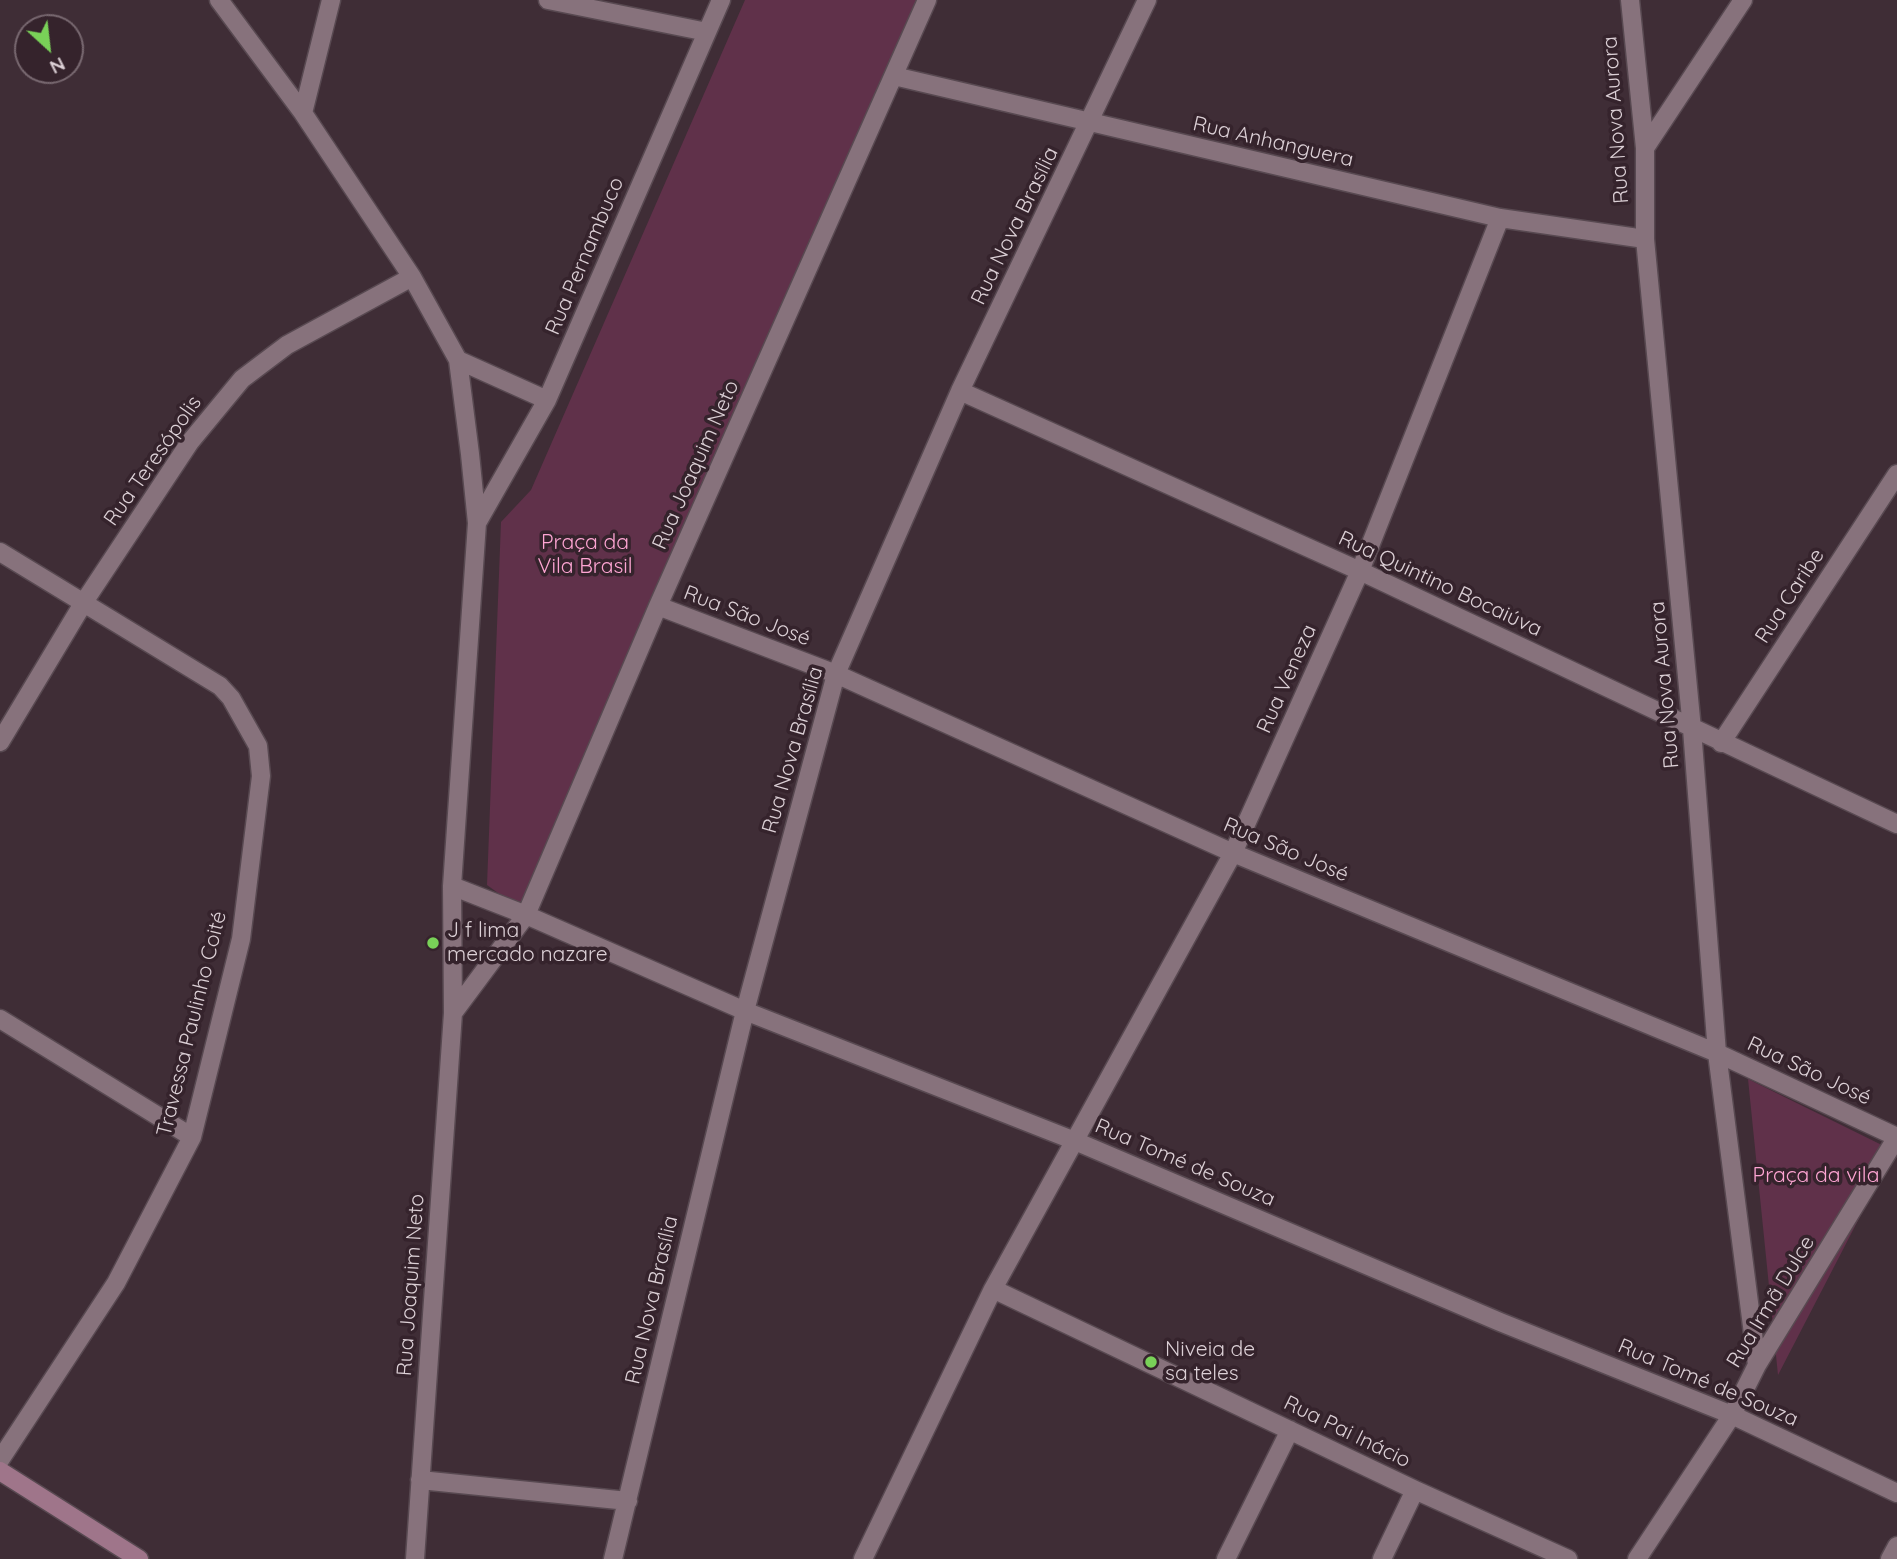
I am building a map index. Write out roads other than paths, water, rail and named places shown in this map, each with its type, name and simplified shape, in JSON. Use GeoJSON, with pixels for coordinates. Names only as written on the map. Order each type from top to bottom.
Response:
{"type":"FeatureCollection","features":[{"type":"Feature","properties":{"kind":"street","name":"Rua Joaquim Neto"},"geometry":{"type":"LineString","coordinates":[[219,0],[303,113],[412,277],[458,360],[470,454],[477,523],[452,886],[453,1013],[415,1559]]}},
{"type":"Feature","properties":{"kind":"street"},"geometry":{"type":"LineString","coordinates":[[303,113],[331,0]]}},
{"type":"Feature","properties":{"kind":"street"},"geometry":{"type":"LineString","coordinates":[[548,0],[706,32]]}},
{"type":"Feature","properties":{"kind":"street","name":"Rua Pernambuco"},"geometry":{"type":"LineString","coordinates":[[477,523],[547,400],[721,0]]}},
{"type":"Feature","properties":{"kind":"street","name":"Rua Joaquim Neto"},"geometry":{"type":"LineString","coordinates":[[453,1013],[526,915],[658,606],[927,0]]}},
{"type":"Feature","properties":{"kind":"street","name":"Rua Nova Brasília"},"geometry":{"type":"LineString","coordinates":[[614,1559],[745,1011],[836,674],[960,391],[1147,0]]}},
{"type":"Feature","properties":{"kind":"street","name":"Rua Nova Aurora"},"geometry":{"type":"LineString","coordinates":[[1630,0],[1645,148],[1645,239],[1692,729],[1717,1053],[1758,1365]]}},
{"type":"Feature","properties":{"kind":"street"},"geometry":{"type":"LineString","coordinates":[[1645,148],[1742,0]]}},
{"type":"Feature","properties":{"kind":"street","name":"Rua Anhanguera"},"geometry":{"type":"LineString","coordinates":[[894,76],[1500,218],[1645,239]]}},
{"type":"Feature","properties":{"kind":"street","name":"Rua Veneza"},"geometry":{"type":"LineString","coordinates":[[863,1559],[993,1289],[1233,853],[1360,571],[1500,218]]}},
{"type":"Feature","properties":{"kind":"street","name":"Rua Teresópolis"},"geometry":{"type":"LineString","coordinates":[[0,742],[84,602],[190,442],[243,379],[287,345],[412,277]]}},
{"type":"Feature","properties":{"kind":"street"},"geometry":{"type":"LineString","coordinates":[[458,360],[547,400]]}},
{"type":"Feature","properties":{"kind":"street","name":"Rua Quintino Bocaiúva"},"geometry":{"type":"LineString","coordinates":[[960,391],[1360,571],[1897,824]]}},
{"type":"Feature","properties":{"kind":"street","name":"Rua Caribe"},"geometry":{"type":"LineString","coordinates":[[1721,743],[1897,474]]}},
{"type":"Feature","properties":{"kind":"street"},"geometry":{"type":"LineString","coordinates":[[0,552],[84,602]]}},
{"type":"Feature","properties":{"kind":"street","name":"Travessa Paulinho Coité"},"geometry":{"type":"LineString","coordinates":[[0,1460],[116,1283],[192,1137],[241,939],[261,776],[258,747],[231,698],[220,687],[84,602]]}},
{"type":"Feature","properties":{"kind":"street","name":"Rua São José"},"geometry":{"type":"LineString","coordinates":[[658,606],[836,674],[1233,853],[1717,1053],[1897,1137]]}},
{"type":"Feature","properties":{"kind":"street","name":"Rua Tomé de Souza"},"geometry":{"type":"LineString","coordinates":[[452,886],[526,915],[745,1011],[1076,1142],[1500,1322],[1732,1415],[1897,1493]]}},
{"type":"Feature","properties":{"kind":"street"},"geometry":{"type":"LineString","coordinates":[[0,1019],[192,1137]]}},
{"type":"Feature","properties":{"kind":"street","name":"Rua Irmã Dulce"},"geometry":{"type":"LineString","coordinates":[[1637,1559],[1732,1415],[1758,1365],[1897,1137]]}},
{"type":"Feature","properties":{"kind":"street","name":"Rua Pai Inácio"},"geometry":{"type":"LineString","coordinates":[[993,1289],[1415,1490],[1534,1552],[1569,1559]]}},
{"type":"Feature","properties":{"kind":"street"},"geometry":{"type":"LineString","coordinates":[[1226,1559],[1290,1430]]}},
{"type":"Feature","properties":{"kind":"street"},"geometry":{"type":"LineString","coordinates":[[0,1471],[139,1559]]}},
{"type":"Feature","properties":{"kind":"street"},"geometry":{"type":"LineString","coordinates":[[420,1480],[628,1501]]}},
{"type":"Feature","properties":{"kind":"street"},"geometry":{"type":"LineString","coordinates":[[1382,1559],[1415,1490]]}},
{"type":"Feature","properties":{"kind":"street"},"geometry":{"type":"LineString","coordinates":[[1890,1559],[1897,1546]]}},
{"type":"Feature","properties":{"kind":"place","name":"J f lima mercado nazare"},"geometry":{"type":"Point","coordinates":[433,943]}},
{"type":"Feature","properties":{"kind":"place","name":"Niveia de sa teles"},"geometry":{"type":"Point","coordinates":[1151,1362]}},
{"type":"Feature","properties":{"kind":"park label","name":"Praça da Vila Brasil"},"geometry":{"type":"Point","coordinates":[585,555]}},
{"type":"Feature","properties":{"kind":"park label","name":"Praça da vila"},"geometry":{"type":"Point","coordinates":[1816,1176]}}]}
